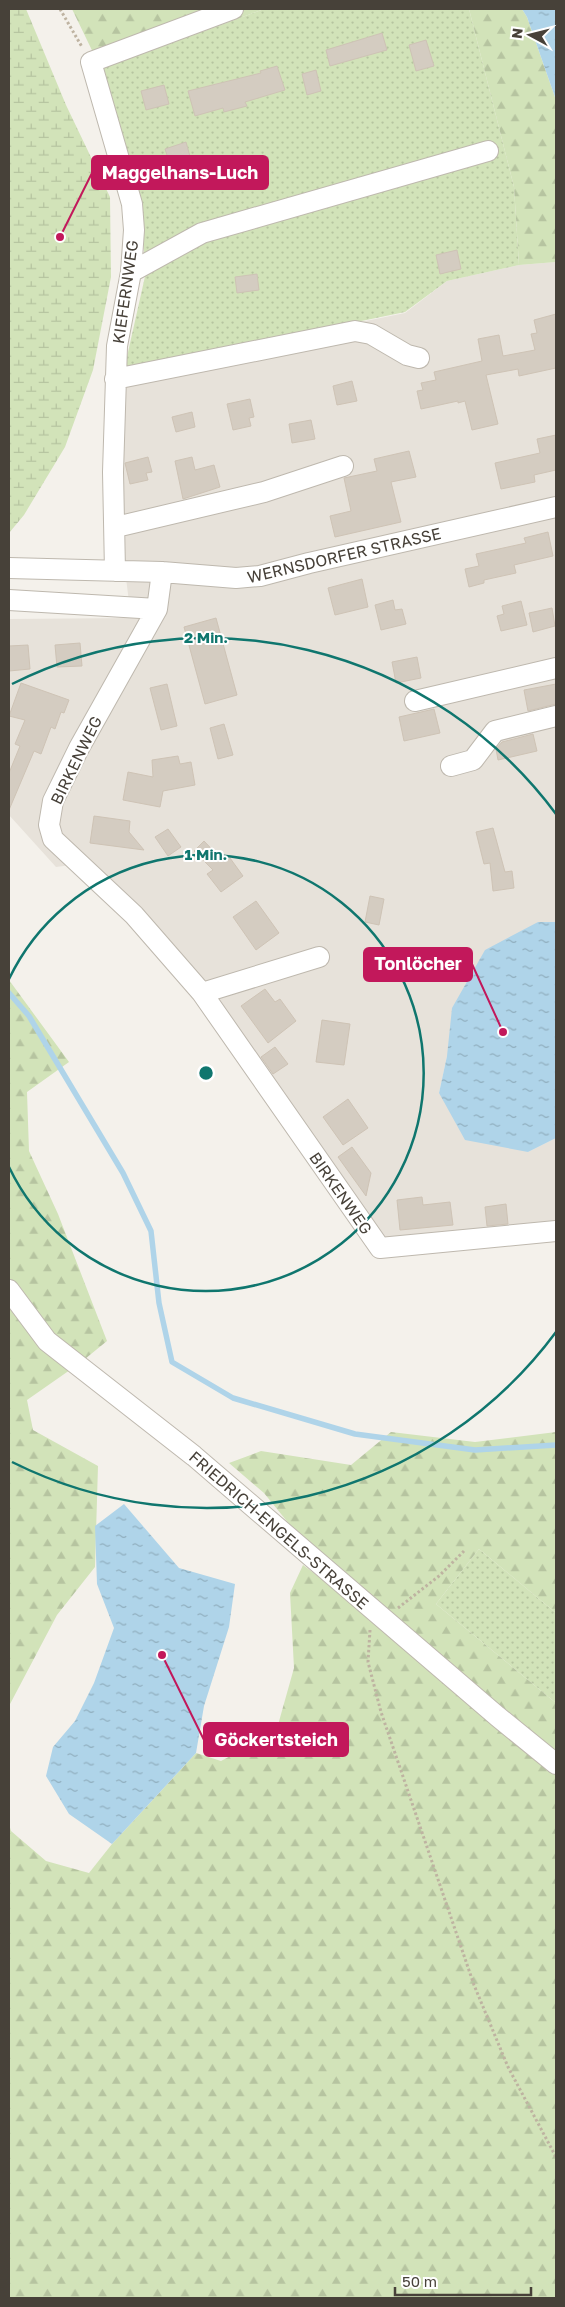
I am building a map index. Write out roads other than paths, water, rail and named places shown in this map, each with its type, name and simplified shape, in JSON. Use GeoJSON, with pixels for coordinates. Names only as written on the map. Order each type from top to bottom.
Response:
{"type":"FeatureCollection","features":[{"type":"Feature","properties":{"kind":"street","name":"KIEFERNWEG"},"geometry":{"type":"LineString","coordinates":[[115,571],[116,527],[113,472],[115,380],[117,346],[131,272],[134,230],[132,204],[91,62],[233,9]]}},
{"type":"Feature","properties":{"kind":"street"},"geometry":{"type":"LineString","coordinates":[[131,272],[202,233],[488,152]]}},
{"type":"Feature","properties":{"kind":"street"},"geometry":{"type":"LineString","coordinates":[[115,380],[355,331],[371,334],[407,355],[419,358]]}},
{"type":"Feature","properties":{"kind":"street"},"geometry":{"type":"LineString","coordinates":[[116,527],[264,492],[343,466]]}},
{"type":"Feature","properties":{"kind":"street","name":"WERNSDORFER STRASSE"},"geometry":{"type":"LineString","coordinates":[[9,568],[162,572],[236,578],[260,576],[354,552],[556,507]]}},
{"type":"Feature","properties":{"kind":"street","name":"BIRKENWEG"},"geometry":{"type":"LineString","coordinates":[[162,572],[157,609],[79,748],[53,801],[50,825],[53,839],[134,915],[202,993],[380,1248],[556,1231]]}},
{"type":"Feature","properties":{"kind":"street"},"geometry":{"type":"LineString","coordinates":[[9,600],[157,609]]}},
{"type":"Feature","properties":{"kind":"street"},"geometry":{"type":"LineString","coordinates":[[415,701],[556,668]]}},
{"type":"Feature","properties":{"kind":"street"},"geometry":{"type":"LineString","coordinates":[[451,766],[473,760],[495,731],[556,716]]}},
{"type":"Feature","properties":{"kind":"street"},"geometry":{"type":"LineString","coordinates":[[202,993],[319,957]]}},
{"type":"Feature","properties":{"kind":"street","name":"FRIEDRICH-ENGELS-STRASSE"},"geometry":{"type":"LineString","coordinates":[[9,1290],[47,1341],[194,1456],[556,1764]]}},
{"type":"Feature","properties":{"kind":"water"},"geometry":{"type":"Polygon","coordinates":[[[522,9],[556,9],[556,100],[527,17],[522,9]]]}},
{"type":"Feature","properties":{"kind":"water"},"geometry":{"type":"Polygon","coordinates":[[[538,922],[556,922],[556,1138],[528,1152],[465,1140],[439,1093],[447,1056],[452,1008],[485,950],[538,922]]]}},
{"type":"Feature","properties":{"kind":"water"},"geometry":{"type":"Polygon","coordinates":[[[124,1504],[179,1568],[235,1584],[229,1627],[204,1706],[196,1753],[112,1844],[69,1814],[46,1776],[53,1747],[75,1721],[94,1683],[114,1628],[97,1584],[95,1526],[124,1504]]]}},
{"type":"Feature","properties":{"kind":"waterway"},"geometry":{"type":"LineString","coordinates":[[9,993],[29,1016],[123,1173],[151,1231],[159,1303],[172,1362],[233,1398],[355,1434],[475,1450],[556,1445]]}},
{"type":"Feature","properties":{"kind":"place","name":"Maggelhans-Luch"},"geometry":{"type":"Point","coordinates":[60,237]}},
{"type":"Feature","properties":{"kind":"place","name":"Tonlöcher"},"geometry":{"type":"Point","coordinates":[503,1032]}},
{"type":"Feature","properties":{"kind":"place","name":"Göckertsteich"},"geometry":{"type":"Point","coordinates":[162,1655]}}]}
